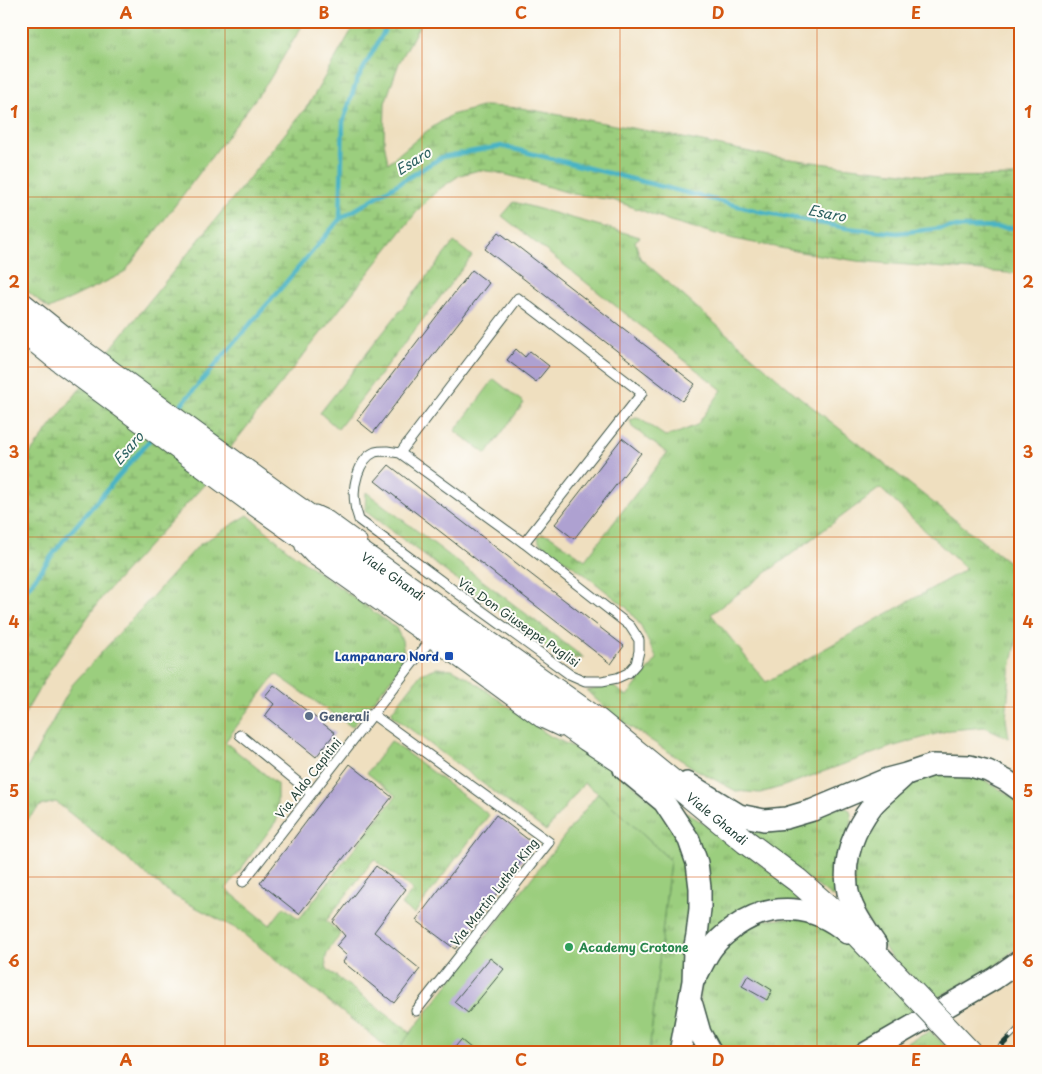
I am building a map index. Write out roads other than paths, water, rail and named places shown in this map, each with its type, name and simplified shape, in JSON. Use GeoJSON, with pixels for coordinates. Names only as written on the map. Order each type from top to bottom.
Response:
{"type":"FeatureCollection","features":[{"type":"Feature","properties":{"kind":"main road","name":"Viale Ghandi"},"geometry":{"type":"LineString","coordinates":[[21,304],[71,344],[274,492],[592,730],[797,880],[837,915],[970,1053]]}},
{"type":"Feature","properties":{"kind":"main road","name":"Viale Ghandi"},"geometry":{"type":"LineString","coordinates":[[23,332],[249,499],[592,730]]}},
{"type":"Feature","properties":{"kind":"street"},"geometry":{"type":"LineString","coordinates":[[592,730],[739,815],[764,820],[786,818],[813,810],[887,778],[932,766],[970,766],[988,771],[1007,780],[1021,791]]}},
{"type":"Feature","properties":{"kind":"street"},"geometry":{"type":"LineString","coordinates":[[592,730],[664,802],[689,840],[697,863],[700,888],[699,917],[694,951],[692,989],[680,1053]]}},
{"type":"Feature","properties":{"kind":"street"},"geometry":{"type":"LineString","coordinates":[[895,974],[862,924],[852,903],[847,887],[846,868],[850,847],[860,824],[873,804],[906,774]]}},
{"type":"Feature","properties":{"kind":"street"},"geometry":{"type":"LineString","coordinates":[[711,1053],[700,1033],[695,1018],[692,989],[712,947],[729,931],[750,917],[767,911],[782,910],[797,910],[816,915],[838,926],[895,974]]}},
{"type":"Feature","properties":{"kind":"street"},"geometry":{"type":"LineString","coordinates":[[866,1053],[994,979],[1021,960]]}},
{"type":"Feature","properties":{"kind":"lane"},"geometry":{"type":"LineString","coordinates":[[400,453],[518,298],[642,393],[524,543]]}},
{"type":"Feature","properties":{"kind":"lane","name":"Via Don Giuseppe Puglisi"},"geometry":{"type":"LineString","coordinates":[[375,452],[400,453],[524,543],[630,626],[639,640],[639,651],[636,664],[628,673],[617,678],[602,681],[585,681],[569,674],[450,591],[359,520],[354,504],[355,486],[363,463],[375,452]]}},
{"type":"Feature","properties":{"kind":"lane"},"geometry":{"type":"LineString","coordinates":[[274,492],[329,516],[369,545]]}},
{"type":"Feature","properties":{"kind":"lane"},"geometry":{"type":"LineString","coordinates":[[249,499],[310,558],[540,722],[570,737],[592,730],[572,691]]}},
{"type":"Feature","properties":{"kind":"lane","name":"Via Aldo Capitini"},"geometry":{"type":"LineString","coordinates":[[243,882],[429,642]]}},
{"type":"Feature","properties":{"kind":"lane","name":"Via Martin Luther King"},"geometry":{"type":"LineString","coordinates":[[372,714],[549,842],[416,1011]]}},
{"type":"Feature","properties":{"kind":"lane"},"geometry":{"type":"LineString","coordinates":[[240,735],[312,793]]}},
{"type":"Feature","properties":{"kind":"waterway"},"geometry":{"type":"LineString","coordinates":[[340,219],[343,122],[357,80],[390,21]]}},
{"type":"Feature","properties":{"kind":"waterway","name":"Esaro"},"geometry":{"type":"LineString","coordinates":[[175,412],[340,219],[442,157],[502,146],[758,211],[846,228],[897,233],[952,227],[1021,228]]}},
{"type":"Feature","properties":{"kind":"waterway","name":"Esaro"},"geometry":{"type":"LineString","coordinates":[[21,597],[62,542],[153,436]]}},
{"type":"Feature","properties":{"kind":"railway"},"geometry":{"type":"LineString","coordinates":[[994,1053],[1021,1026]]}},
{"type":"Feature","properties":{"kind":"place","name":"Lampanaro Nord"},"geometry":{"type":"Point","coordinates":[449,656]}},
{"type":"Feature","properties":{"kind":"place","name":"Generali"},"geometry":{"type":"Point","coordinates":[309,716]}},
{"type":"Feature","properties":{"kind":"place","name":"Academy Crotone"},"geometry":{"type":"Point","coordinates":[569,947]}}]}
